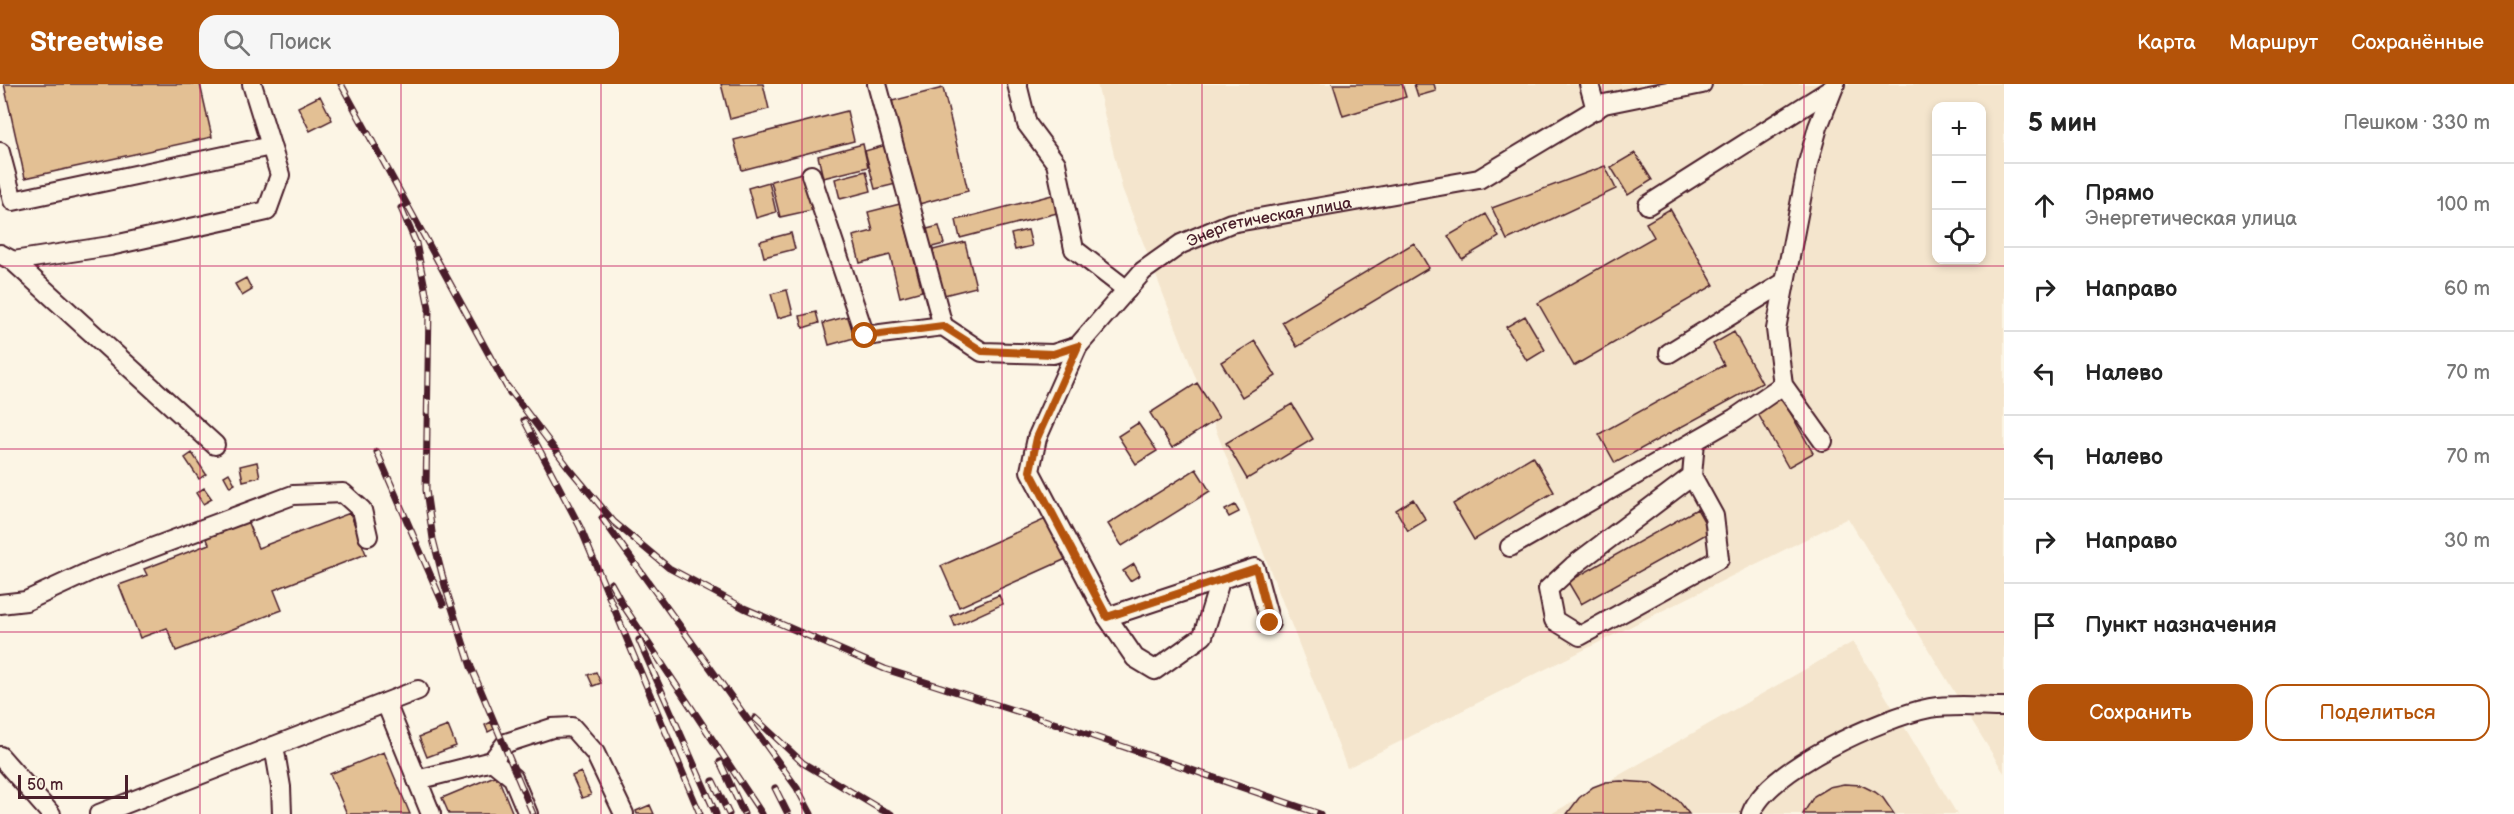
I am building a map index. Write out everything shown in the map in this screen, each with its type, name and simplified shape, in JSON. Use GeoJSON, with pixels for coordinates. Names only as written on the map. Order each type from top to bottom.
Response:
{"type":"FeatureCollection","features":[{"type":"Feature","properties":{"kind":"street"},"geometry":{"type":"LineString","coordinates":[[7,258],[111,246],[267,211],[280,175],[252,84]]}},
{"type":"Feature","properties":{"kind":"street"},"geometry":{"type":"LineString","coordinates":[[877,84],[943,326]]}},
{"type":"Feature","properties":{"kind":"street"},"geometry":{"type":"LineString","coordinates":[[1017,84],[1027,124],[1056,163],[1074,249],[1127,290]]}},
{"type":"Feature","properties":{"kind":"street","name":"Энергетическая улица"},"geometry":{"type":"LineString","coordinates":[[1220,581],[1203,636],[1155,670],[1135,658],[1107,617],[1030,471],[1037,438],[1078,346],[1143,271],[1181,244],[1231,224],[1479,178],[1604,104],[1702,84]]}},
{"type":"Feature","properties":{"kind":"street"},"geometry":{"type":"LineString","coordinates":[[1584,86],[1596,110]]}},
{"type":"Feature","properties":{"kind":"street"},"geometry":{"type":"LineString","coordinates":[[1648,205],[1834,86]]}},
{"type":"Feature","properties":{"kind":"street"},"geometry":{"type":"LineString","coordinates":[[1823,441],[1783,385],[1776,329],[1808,163],[1818,127],[1834,86]]}},
{"type":"Feature","properties":{"kind":"street"},"geometry":{"type":"LineString","coordinates":[[0,152],[14,201],[271,146]]}},
{"type":"Feature","properties":{"kind":"street"},"geometry":{"type":"LineString","coordinates":[[810,175],[865,336],[943,326],[982,351],[1053,354],[1078,346]]}},
{"type":"Feature","properties":{"kind":"street"},"geometry":{"type":"LineString","coordinates":[[7,258],[215,445]]}},
{"type":"Feature","properties":{"kind":"street"},"geometry":{"type":"LineString","coordinates":[[1669,353],[1785,282]]}},
{"type":"Feature","properties":{"kind":"street"},"geometry":{"type":"LineString","coordinates":[[1510,547],[1735,418],[1783,385]]}},
{"type":"Feature","properties":{"kind":"street"},"geometry":{"type":"LineString","coordinates":[[1692,476],[1573,566],[1548,590],[1554,620],[1580,636],[1719,559],[1714,516],[1692,476],[1695,441]]}},
{"type":"Feature","properties":{"kind":"street"},"geometry":{"type":"LineString","coordinates":[[0,604],[26,601],[93,570],[293,495],[344,492],[362,510],[368,536]]}},
{"type":"Feature","properties":{"kind":"street"},"geometry":{"type":"LineString","coordinates":[[1107,617],[1256,568],[1270,623]]}},
{"type":"Feature","properties":{"kind":"street"},"geometry":{"type":"LineString","coordinates":[[99,814],[418,690]]}},
{"type":"Feature","properties":{"kind":"street"},"geometry":{"type":"LineString","coordinates":[[386,703],[431,814]]}},
{"type":"Feature","properties":{"kind":"street"},"geometry":{"type":"LineString","coordinates":[[1751,814],[1755,802],[1794,767],[1868,729],[1930,708],[2004,706]]}},
{"type":"Feature","properties":{"kind":"street"},"geometry":{"type":"LineString","coordinates":[[417,780],[492,761],[507,743],[552,728],[573,727],[595,753],[624,814]]}},
{"type":"Feature","properties":{"kind":"street"},"geometry":{"type":"LineString","coordinates":[[274,746],[281,787],[282,814]]}},
{"type":"Feature","properties":{"kind":"street"},"geometry":{"type":"LineString","coordinates":[[0,756],[51,814]]}},
{"type":"Feature","properties":{"kind":"street"},"geometry":{"type":"LineString","coordinates":[[492,761],[513,778],[528,814]]}},
{"type":"Feature","properties":{"kind":"shaded area"},"geometry":{"type":"Polygon","coordinates":[[[1097,84],[2004,84],[2004,773],[1848,518],[1347,768],[1122,188],[1097,84]]]}},
{"type":"Feature","properties":{"kind":"shaded area"},"geometry":{"type":"Polygon","coordinates":[[[1853,642],[1957,814],[1551,814],[1853,642]]]}},
{"type":"Feature","properties":{"kind":"building"},"geometry":{"type":"Polygon","coordinates":[[[4,84],[200,84],[212,137],[25,178],[4,84]]]}},
{"type":"Feature","properties":{"kind":"building"},"geometry":{"type":"Polygon","coordinates":[[[721,84],[763,84],[769,109],[730,119],[721,84]]]}},
{"type":"Feature","properties":{"kind":"building"},"geometry":{"type":"Polygon","coordinates":[[[1333,84],[1402,84],[1406,97],[1343,116],[1333,84]]]}},
{"type":"Feature","properties":{"kind":"building"},"geometry":{"type":"Polygon","coordinates":[[[1414,84],[1434,84],[1436,91],[1418,96],[1414,84]]]}},
{"type":"Feature","properties":{"kind":"building"},"geometry":{"type":"Polygon","coordinates":[[[943,88],[968,191],[919,204],[892,101],[943,88]]]}},
{"type":"Feature","properties":{"kind":"building"},"geometry":{"type":"Polygon","coordinates":[[[320,96],[332,120],[310,131],[298,107],[320,96]]]}},
{"type":"Feature","properties":{"kind":"building"},"geometry":{"type":"Polygon","coordinates":[[[847,111],[854,141],[742,170],[734,140],[847,111]]]}},
{"type":"Feature","properties":{"kind":"building"},"geometry":{"type":"Polygon","coordinates":[[[863,144],[868,167],[823,178],[818,156],[863,144]]]}},
{"type":"Feature","properties":{"kind":"building"},"geometry":{"type":"Polygon","coordinates":[[[886,145],[896,184],[875,189],[865,151],[886,145]]]}},
{"type":"Feature","properties":{"kind":"building"},"geometry":{"type":"Polygon","coordinates":[[[1635,153],[1652,180],[1628,195],[1611,167],[1635,153]]]}},
{"type":"Feature","properties":{"kind":"building"},"geometry":{"type":"Polygon","coordinates":[[[1605,166],[1616,189],[1507,240],[1492,208],[1605,166]]]}},
{"type":"Feature","properties":{"kind":"building"},"geometry":{"type":"Polygon","coordinates":[[[866,171],[871,191],[840,199],[835,179],[866,171]]]}},
{"type":"Feature","properties":{"kind":"building"},"geometry":{"type":"Polygon","coordinates":[[[802,173],[812,210],[780,217],[771,181],[802,173]]]}},
{"type":"Feature","properties":{"kind":"building"},"geometry":{"type":"Polygon","coordinates":[[[769,182],[776,212],[756,218],[748,188],[769,182]]]}},
{"type":"Feature","properties":{"kind":"building"},"geometry":{"type":"Polygon","coordinates":[[[1056,194],[1061,212],[960,238],[956,220],[1056,194]]]}},
{"type":"Feature","properties":{"kind":"building"},"geometry":{"type":"Polygon","coordinates":[[[900,204],[922,291],[900,297],[890,255],[860,263],[853,236],[873,231],[868,212],[900,204]]]}},
{"type":"Feature","properties":{"kind":"building"},"geometry":{"type":"Polygon","coordinates":[[[1670,209],[1714,285],[1574,366],[1538,303],[1654,237],[1646,223],[1670,209]]]}},
{"type":"Feature","properties":{"kind":"building"},"geometry":{"type":"Polygon","coordinates":[[[1486,214],[1499,237],[1462,259],[1448,236],[1486,214]]]}},
{"type":"Feature","properties":{"kind":"building"},"geometry":{"type":"Polygon","coordinates":[[[939,226],[944,244],[928,248],[923,230],[939,226]]]}},
{"type":"Feature","properties":{"kind":"building"},"geometry":{"type":"Polygon","coordinates":[[[1028,230],[1032,246],[1015,250],[1011,234],[1028,230]]]}},
{"type":"Feature","properties":{"kind":"building"},"geometry":{"type":"Polygon","coordinates":[[[791,233],[795,249],[764,257],[760,241],[791,233]]]}},
{"type":"Feature","properties":{"kind":"building"},"geometry":{"type":"Polygon","coordinates":[[[965,242],[976,287],[940,296],[929,251],[965,242]]]}},
{"type":"Feature","properties":{"kind":"building"},"geometry":{"type":"Polygon","coordinates":[[[1414,243],[1429,268],[1297,347],[1282,322],[1414,243]]]}},
{"type":"Feature","properties":{"kind":"building"},"geometry":{"type":"Polygon","coordinates":[[[246,278],[252,290],[242,296],[235,284],[246,278]]]}},
{"type":"Feature","properties":{"kind":"building"},"geometry":{"type":"Polygon","coordinates":[[[787,290],[793,314],[778,318],[771,294],[787,290]]]}},
{"type":"Feature","properties":{"kind":"building"},"geometry":{"type":"Polygon","coordinates":[[[816,312],[819,323],[803,328],[800,316],[816,312]]]}},
{"type":"Feature","properties":{"kind":"building"},"geometry":{"type":"Polygon","coordinates":[[[849,316],[854,338],[829,345],[823,323],[849,316]]]}},
{"type":"Feature","properties":{"kind":"building"},"geometry":{"type":"Polygon","coordinates":[[[1525,316],[1545,350],[1527,361],[1506,327],[1525,316]]]}},
{"type":"Feature","properties":{"kind":"building"},"geometry":{"type":"Polygon","coordinates":[[[1734,332],[1762,383],[1615,463],[1599,434],[1724,365],[1713,344],[1734,332]]]}},
{"type":"Feature","properties":{"kind":"building"},"geometry":{"type":"Polygon","coordinates":[[[1255,341],[1276,376],[1242,397],[1221,362],[1255,341]]]}},
{"type":"Feature","properties":{"kind":"building"},"geometry":{"type":"Polygon","coordinates":[[[1197,383],[1219,418],[1172,448],[1150,413],[1197,383]]]}},
{"type":"Feature","properties":{"kind":"building"},"geometry":{"type":"Polygon","coordinates":[[[1782,398],[1813,453],[1788,467],[1757,412],[1782,398]]]}},
{"type":"Feature","properties":{"kind":"building"},"geometry":{"type":"Polygon","coordinates":[[[1292,404],[1313,439],[1247,479],[1226,443],[1292,404]]]}},
{"type":"Feature","properties":{"kind":"building"},"geometry":{"type":"Polygon","coordinates":[[[1138,423],[1157,451],[1136,464],[1118,436],[1138,423]]]}},
{"type":"Feature","properties":{"kind":"building"},"geometry":{"type":"Polygon","coordinates":[[[192,453],[206,474],[199,479],[185,458],[192,453]]]}},
{"type":"Feature","properties":{"kind":"building"},"geometry":{"type":"Polygon","coordinates":[[[1533,456],[1554,492],[1474,540],[1453,504],[1533,456]]]}},
{"type":"Feature","properties":{"kind":"building"},"geometry":{"type":"Polygon","coordinates":[[[257,462],[260,477],[243,481],[240,466],[257,462]]]}},
{"type":"Feature","properties":{"kind":"building"},"geometry":{"type":"Polygon","coordinates":[[[1196,469],[1210,491],[1122,546],[1108,524],[1196,469]]]}},
{"type":"Feature","properties":{"kind":"building"},"geometry":{"type":"Polygon","coordinates":[[[229,473],[235,484],[230,487],[224,476],[229,473]]]}},
{"type":"Feature","properties":{"kind":"building"},"geometry":{"type":"Polygon","coordinates":[[[204,488],[212,499],[203,504],[196,493],[204,488]]]}},
{"type":"Feature","properties":{"kind":"building"},"geometry":{"type":"Polygon","coordinates":[[[1413,499],[1426,520],[1408,531],[1396,510],[1413,499]]]}},
{"type":"Feature","properties":{"kind":"building"},"geometry":{"type":"Polygon","coordinates":[[[1235,505],[1239,512],[1229,517],[1225,510],[1235,505]]]}},
{"type":"Feature","properties":{"kind":"building"},"geometry":{"type":"Polygon","coordinates":[[[1697,509],[1710,532],[1581,604],[1568,582],[1697,509]]]}},
{"type":"Feature","properties":{"kind":"building"},"geometry":{"type":"Polygon","coordinates":[[[350,513],[366,554],[274,590],[282,610],[176,651],[167,628],[140,638],[119,585],[147,575],[144,569],[209,544],[205,534],[246,518],[258,548],[350,513]]]}},
{"type":"Feature","properties":{"kind":"building"},"geometry":{"type":"Polygon","coordinates":[[[1048,518],[1066,559],[959,607],[941,566],[1048,518]]]}},
{"type":"Feature","properties":{"kind":"building"},"geometry":{"type":"Polygon","coordinates":[[[1134,564],[1140,575],[1130,581],[1123,571],[1134,564]]]}},
{"type":"Feature","properties":{"kind":"building"},"geometry":{"type":"Polygon","coordinates":[[[999,595],[1003,604],[955,626],[951,616],[999,595]]]}},
{"type":"Feature","properties":{"kind":"building"},"geometry":{"type":"Polygon","coordinates":[[[596,672],[601,683],[593,686],[588,675],[596,672]]]}},
{"type":"Feature","properties":{"kind":"building"},"geometry":{"type":"Polygon","coordinates":[[[491,722],[494,729],[488,732],[485,725],[491,722]]]}},
{"type":"Feature","properties":{"kind":"building"},"geometry":{"type":"Polygon","coordinates":[[[448,726],[456,746],[427,757],[419,737],[448,726]]]}},
{"type":"Feature","properties":{"kind":"building"},"geometry":{"type":"Polygon","coordinates":[[[384,752],[410,814],[347,814],[330,774],[384,752]]]}},
{"type":"Feature","properties":{"kind":"building"},"geometry":{"type":"Polygon","coordinates":[[[581,772],[591,795],[582,798],[572,776],[581,772]]]}},
{"type":"Feature","properties":{"kind":"building"},"geometry":{"type":"Polygon","coordinates":[[[497,775],[513,814],[449,814],[442,798],[497,775]]]}},
{"type":"Feature","properties":{"kind":"building"},"geometry":{"type":"Polygon","coordinates":[[[1606,782],[1651,783],[1679,801],[1689,814],[1567,814],[1579,798],[1593,787],[1606,782]]]}},
{"type":"Feature","properties":{"kind":"building"},"geometry":{"type":"Polygon","coordinates":[[[1844,784],[1861,785],[1875,792],[1883,798],[1894,814],[1803,814],[1814,796],[1829,787],[1844,784]]]}},
{"type":"Feature","properties":{"kind":"building"},"geometry":{"type":"Polygon","coordinates":[[[650,805],[654,814],[637,814],[636,811],[650,805]]]}},
{"type":"Feature","properties":{"kind":"railway"},"geometry":{"type":"LineString","coordinates":[[341,84],[510,393]]}},
{"type":"Feature","properties":{"kind":"railway"},"geometry":{"type":"LineString","coordinates":[[401,208],[416,243],[429,308],[426,490],[433,539],[445,586],[471,667],[533,814]]}},
{"type":"Feature","properties":{"kind":"railway"},"geometry":{"type":"LineString","coordinates":[[507,386],[569,468],[614,522],[669,568],[744,608],[885,669],[1060,725],[1320,814]]}},
{"type":"Feature","properties":{"kind":"railway"},"geometry":{"type":"LineString","coordinates":[[524,420],[580,527],[700,814]]}},
{"type":"Feature","properties":{"kind":"railway"},"geometry":{"type":"LineString","coordinates":[[377,452],[443,604]]}},
{"type":"Feature","properties":{"kind":"railway"},"geometry":{"type":"LineString","coordinates":[[602,518],[797,788],[811,814]]}},
{"type":"Feature","properties":{"kind":"railway"},"geometry":{"type":"LineString","coordinates":[[611,583],[623,605],[762,814]]}},
{"type":"Feature","properties":{"kind":"railway"},"geometry":{"type":"LineString","coordinates":[[639,640],[716,814]]}},
{"type":"Feature","properties":{"kind":"railway"},"geometry":{"type":"LineString","coordinates":[[755,718],[803,763],[891,814]]}},
{"type":"Feature","properties":{"kind":"railway"},"geometry":{"type":"LineString","coordinates":[[720,762],[744,814]]}},
{"type":"Feature","properties":{"kind":"railway"},"geometry":{"type":"LineString","coordinates":[[713,781],[729,814]]}},
{"type":"Feature","properties":{"kind":"railway"},"geometry":{"type":"LineString","coordinates":[[775,788],[788,814]]}},
{"type":"Feature","properties":{"kind":"route"},"geometry":{"type":"LineString","coordinates":[[865,336],[943,326],[982,351],[1053,354],[1078,346],[1037,438],[1030,471],[1107,617],[1256,568],[1270,623]]}}]}
